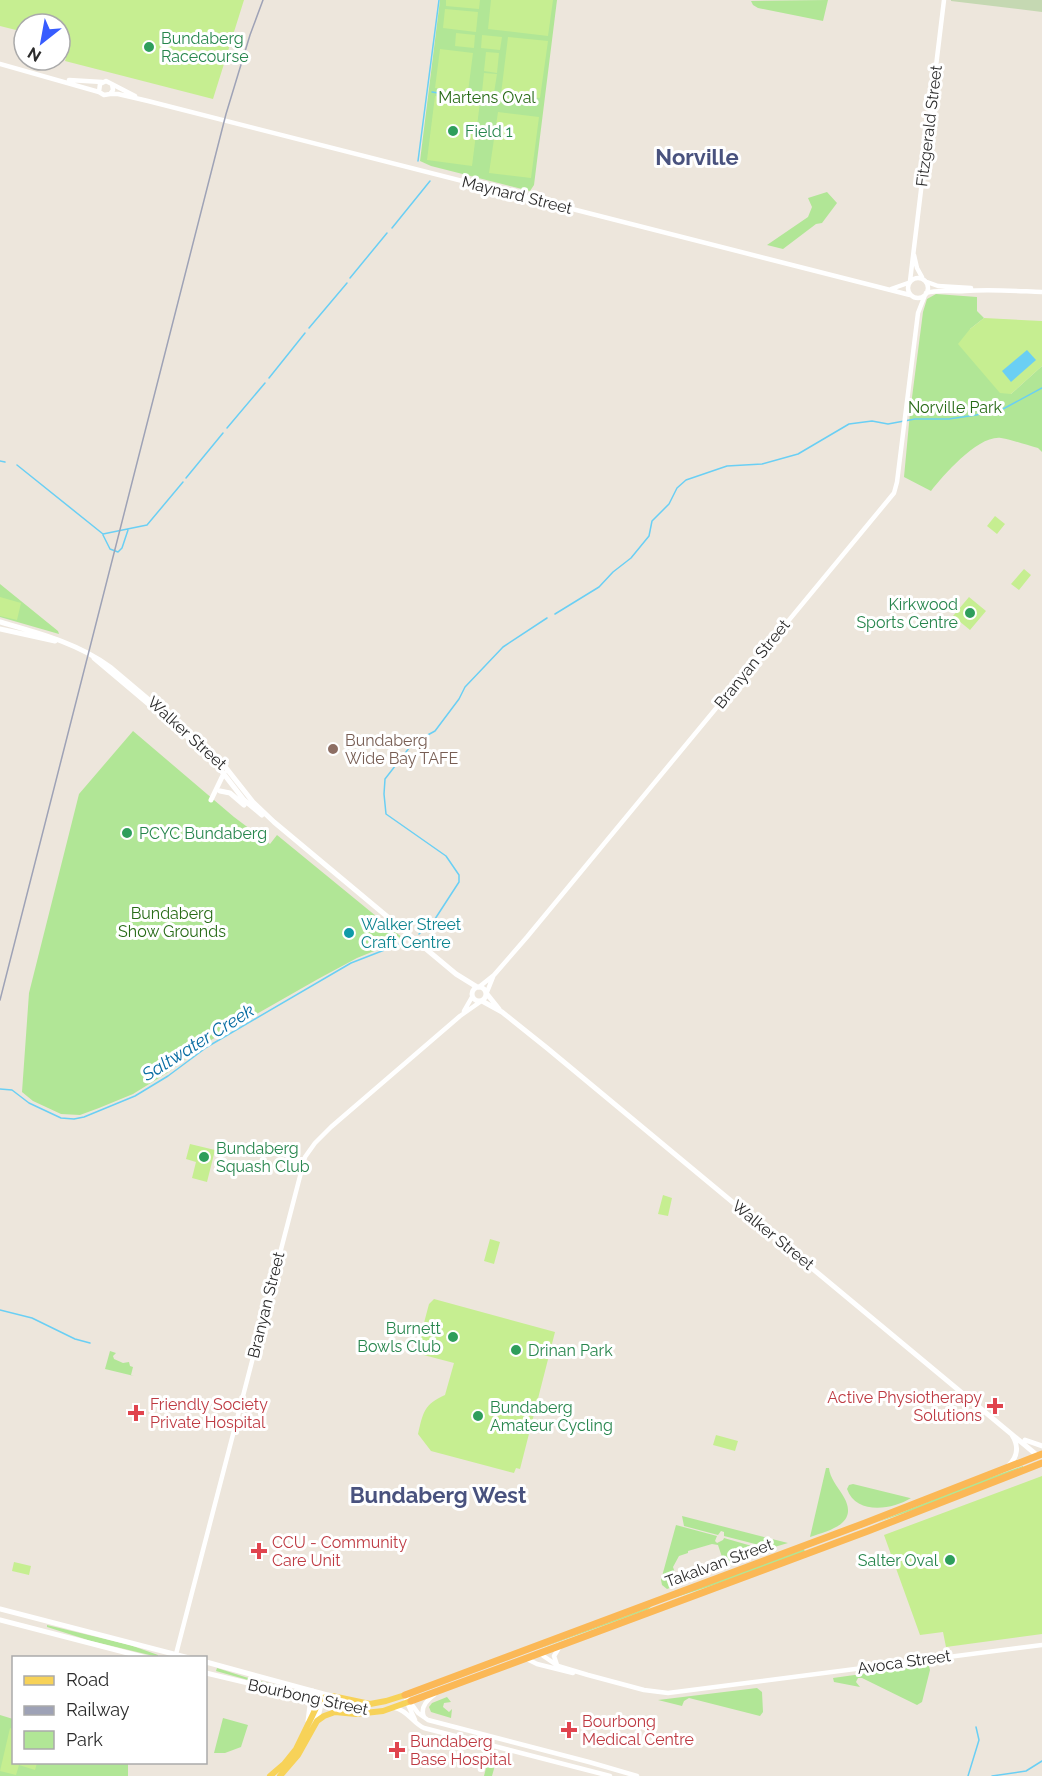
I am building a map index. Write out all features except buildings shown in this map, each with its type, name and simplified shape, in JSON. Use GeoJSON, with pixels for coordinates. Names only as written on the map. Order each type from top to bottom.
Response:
{"type":"FeatureCollection","features":[{"type":"Feature","properties":{"kind":"highway","name":"Takalvan Street"},"geometry":{"type":"LineString","coordinates":[[405,1695],[1004,1469],[1041,1458]]}},
{"type":"Feature","properties":{"kind":"highway","name":"Takalvan Street"},"geometry":{"type":"LineString","coordinates":[[409,1702],[868,1531],[1041,1458]]}},
{"type":"Feature","properties":{"kind":"highway"},"geometry":{"type":"LineString","coordinates":[[525,1650],[539,1653]]}},
{"type":"Feature","properties":{"kind":"main road","name":"Walker Street"},"geometry":{"type":"LineString","coordinates":[[0,622],[45,634],[96,656],[219,759],[244,800],[274,822]]}},
{"type":"Feature","properties":{"kind":"main road","name":"Walker Street"},"geometry":{"type":"LineString","coordinates":[[0,629],[43,640],[62,642]]}},
{"type":"Feature","properties":{"kind":"main road","name":"Walker Street"},"geometry":{"type":"LineString","coordinates":[[90,654],[197,745],[274,822],[456,974],[478,987]]}},
{"type":"Feature","properties":{"kind":"main road"},"geometry":{"type":"LineString","coordinates":[[211,800],[224,773]]}},
{"type":"Feature","properties":{"kind":"main road"},"geometry":{"type":"LineString","coordinates":[[220,791],[230,793],[254,813],[266,818]]}},
{"type":"Feature","properties":{"kind":"main road","name":"Walker Street"},"geometry":{"type":"LineString","coordinates":[[456,974],[472,996]]}},
{"type":"Feature","properties":{"kind":"main road"},"geometry":{"type":"LineString","coordinates":[[478,987],[483,988],[487,993],[481,1001],[476,1001],[472,996],[473,990],[478,987]]}},
{"type":"Feature","properties":{"kind":"main road","name":"Walker Street"},"geometry":{"type":"LineString","coordinates":[[487,993],[502,1012]]}},
{"type":"Feature","properties":{"kind":"main road","name":"Walker Street"},"geometry":{"type":"LineString","coordinates":[[481,1001],[502,1012],[1041,1458]]}},
{"type":"Feature","properties":{"kind":"main road"},"geometry":{"type":"LineString","coordinates":[[1002,1425],[1014,1438],[1017,1448],[1013,1462],[1004,1469]]}},
{"type":"Feature","properties":{"kind":"main road"},"geometry":{"type":"LineString","coordinates":[[1013,1434],[1042,1446]]}},
{"type":"Feature","properties":{"kind":"main road"},"geometry":{"type":"LineString","coordinates":[[0,1609],[176,1656]]}},
{"type":"Feature","properties":{"kind":"main road"},"geometry":{"type":"LineString","coordinates":[[0,1620],[139,1656]]}},
{"type":"Feature","properties":{"kind":"main road","name":"Bourbong Street"},"geometry":{"type":"LineString","coordinates":[[207,1662],[370,1704],[405,1695]]}},
{"type":"Feature","properties":{"kind":"main road","name":"Bourbong Street"},"geometry":{"type":"LineString","coordinates":[[207,1673],[368,1712],[393,1708],[409,1702]]}},
{"type":"Feature","properties":{"kind":"main road"},"geometry":{"type":"LineString","coordinates":[[280,1776],[298,1755],[321,1708],[318,1696],[311,1690]]}},
{"type":"Feature","properties":{"kind":"main road"},"geometry":{"type":"LineString","coordinates":[[270,1776],[288,1759],[307,1729],[320,1701],[332,1696]]}},
{"type":"Feature","properties":{"kind":"main road"},"geometry":{"type":"LineString","coordinates":[[301,1697],[310,1705],[307,1729]]}},
{"type":"Feature","properties":{"kind":"main road"},"geometry":{"type":"LineString","coordinates":[[314,1726],[329,1713],[368,1712]]}},
{"type":"Feature","properties":{"kind":"street","name":"Fitzgerald Street"},"geometry":{"type":"LineString","coordinates":[[909,282],[944,0]]}},
{"type":"Feature","properties":{"kind":"street"},"geometry":{"type":"LineString","coordinates":[[0,64],[60,80],[104,95],[110,94],[113,90],[112,84],[108,81],[60,80]]}},
{"type":"Feature","properties":{"kind":"street"},"geometry":{"type":"LineString","coordinates":[[99,92],[102,82]]}},
{"type":"Feature","properties":{"kind":"street","name":"Maynard Street"},"geometry":{"type":"LineString","coordinates":[[112,84],[148,101]]}},
{"type":"Feature","properties":{"kind":"street","name":"Maynard Street"},"geometry":{"type":"LineString","coordinates":[[110,94],[148,101],[912,296]]}},
{"type":"Feature","properties":{"kind":"street","name":"Fitzgerald Street"},"geometry":{"type":"LineString","coordinates":[[913,252],[917,268],[925,280]]}},
{"type":"Feature","properties":{"kind":"street"},"geometry":{"type":"LineString","coordinates":[[977,290],[938,286],[915,277],[909,282],[907,290],[912,296],[920,298],[939,290],[1042,292]]}},
{"type":"Feature","properties":{"kind":"street"},"geometry":{"type":"LineString","coordinates":[[925,280],[928,288],[925,294]]}},
{"type":"Feature","properties":{"kind":"street","name":"Maynard Street"},"geometry":{"type":"LineString","coordinates":[[885,288],[899,287],[909,282]]}},
{"type":"Feature","properties":{"kind":"street","name":"Branyan Street"},"geometry":{"type":"LineString","coordinates":[[918,313],[925,294]]}},
{"type":"Feature","properties":{"kind":"street","name":"Branyan Street"},"geometry":{"type":"LineString","coordinates":[[478,987],[494,975],[892,495],[896,486],[918,313],[918,305],[912,296]]}},
{"type":"Feature","properties":{"kind":"street","name":"Branyan Street"},"geometry":{"type":"LineString","coordinates":[[487,993],[494,975]]}},
{"type":"Feature","properties":{"kind":"street","name":"Branyan Street"},"geometry":{"type":"LineString","coordinates":[[460,1016],[472,996]]}},
{"type":"Feature","properties":{"kind":"street","name":"Branyan Street"},"geometry":{"type":"LineString","coordinates":[[176,1656],[305,1157],[331,1127],[460,1016],[481,1001]]}},
{"type":"Feature","properties":{"kind":"street"},"geometry":{"type":"LineString","coordinates":[[561,1667],[556,1663],[554,1656],[562,1645]]}},
{"type":"Feature","properties":{"kind":"street","name":"Avoca Street"},"geometry":{"type":"LineString","coordinates":[[588,1675],[660,1692],[681,1692],[1042,1645]]}},
{"type":"Feature","properties":{"kind":"street"},"geometry":{"type":"LineString","coordinates":[[539,1653],[561,1667],[588,1675]]}},
{"type":"Feature","properties":{"kind":"street"},"geometry":{"type":"LineString","coordinates":[[525,1659],[568,1672],[588,1675]]}},
{"type":"Feature","properties":{"kind":"street"},"geometry":{"type":"LineString","coordinates":[[429,1720],[423,1712],[424,1704],[440,1690]]}},
{"type":"Feature","properties":{"kind":"street"},"geometry":{"type":"LineString","coordinates":[[405,1695],[418,1713],[429,1720],[596,1764],[621,1774],[637,1776]]}},
{"type":"Feature","properties":{"kind":"street"},"geometry":{"type":"LineString","coordinates":[[409,1702],[415,1720],[424,1728]]}},
{"type":"Feature","properties":{"kind":"street"},"geometry":{"type":"LineString","coordinates":[[393,1708],[401,1710],[414,1723],[424,1728],[610,1776]]}},
{"type":"Feature","properties":{"kind":"street"},"geometry":{"type":"LineString","coordinates":[[429,1720],[427,1725],[430,1729]]}},
{"type":"Feature","properties":{"kind":"street"},"geometry":{"type":"LineString","coordinates":[[477,1741],[479,1734]]}},
{"type":"Feature","properties":{"kind":"street"},"geometry":{"type":"LineString","coordinates":[[529,1754],[530,1746]]}},
{"type":"Feature","properties":{"kind":"street"},"geometry":{"type":"LineString","coordinates":[[593,1771],[591,1766],[596,1764]]}},
{"type":"Feature","properties":{"kind":"green space","name":"Bundaberg Racecourse"},"geometry":{"type":"Polygon","coordinates":[[[0,0],[244,0],[213,99],[72,63],[72,12],[12,12],[12,29],[0,26],[0,0]]]}},
{"type":"Feature","properties":{"kind":"green space","name":"Martens Oval"},"geometry":{"type":"Polygon","coordinates":[[[440,0],[557,0],[534,185],[530,191],[431,166],[420,161],[440,0]]]}},
{"type":"Feature","properties":{"kind":"green space"},"geometry":{"type":"Polygon","coordinates":[[[446,0],[480,0],[479,9],[446,6],[446,0]]]}},
{"type":"Feature","properties":{"kind":"green space"},"geometry":{"type":"Polygon","coordinates":[[[491,0],[553,0],[548,36],[488,29],[491,0]]]}},
{"type":"Feature","properties":{"kind":"green space"},"geometry":{"type":"Polygon","coordinates":[[[828,0],[823,21],[758,8],[751,1],[828,0]]]}},
{"type":"Feature","properties":{"kind":"green space"},"geometry":{"type":"Polygon","coordinates":[[[1042,0],[1042,12],[951,1],[1042,0]]]}},
{"type":"Feature","properties":{"kind":"green space"},"geometry":{"type":"Polygon","coordinates":[[[445,9],[478,12],[476,32],[443,28],[445,9]]]}},
{"type":"Feature","properties":{"kind":"green space"},"geometry":{"type":"Polygon","coordinates":[[[456,33],[475,35],[474,48],[455,46],[456,33]]]}},
{"type":"Feature","properties":{"kind":"green space"},"geometry":{"type":"Polygon","coordinates":[[[482,35],[502,37],[500,50],[481,48],[482,35]]]}},
{"type":"Feature","properties":{"kind":"green space"},"geometry":{"type":"Polygon","coordinates":[[[508,37],[548,41],[540,98],[501,94],[508,37]]]}},
{"type":"Feature","properties":{"kind":"green space"},"geometry":{"type":"Polygon","coordinates":[[[440,49],[473,53],[468,92],[435,88],[440,49]]]}},
{"type":"Feature","properties":{"kind":"green space"},"geometry":{"type":"Polygon","coordinates":[[[486,52],[499,53],[497,73],[484,71],[486,52]]]}},
{"type":"Feature","properties":{"kind":"green space"},"geometry":{"type":"Polygon","coordinates":[[[484,73],[497,74],[494,93],[482,92],[484,73]]]}},
{"type":"Feature","properties":{"kind":"green space","name":"Field 1"},"geometry":{"type":"Polygon","coordinates":[[[435,96],[480,102],[472,166],[427,160],[435,96]]]}},
{"type":"Feature","properties":{"kind":"green space"},"geometry":{"type":"Polygon","coordinates":[[[498,112],[539,117],[531,178],[489,173],[498,112]]]}},
{"type":"Feature","properties":{"kind":"green space"},"geometry":{"type":"Polygon","coordinates":[[[827,192],[837,203],[822,223],[816,224],[783,249],[767,245],[808,217],[812,207],[808,198],[827,192]]]}},
{"type":"Feature","properties":{"kind":"green space","name":"Norville Park"},"geometry":{"type":"Polygon","coordinates":[[[936,294],[977,297],[977,311],[984,318],[970,329],[1011,394],[1042,366],[1042,452],[1038,448],[1010,440],[992,439],[962,457],[931,491],[904,477],[923,312],[927,299],[936,294]]]}},
{"type":"Feature","properties":{"kind":"green space"},"geometry":{"type":"Polygon","coordinates":[[[984,318],[1042,321],[1042,366],[1011,394],[1000,393],[958,344],[970,329],[984,318]]]}},
{"type":"Feature","properties":{"kind":"green space"},"geometry":{"type":"Polygon","coordinates":[[[995,516],[1005,524],[997,534],[987,526],[995,516]]]}},
{"type":"Feature","properties":{"kind":"green space"},"geometry":{"type":"Polygon","coordinates":[[[1024,569],[1031,575],[1019,590],[1011,584],[1024,569]]]}},
{"type":"Feature","properties":{"kind":"green space"},"geometry":{"type":"Polygon","coordinates":[[[0,584],[58,631],[59,634],[0,617],[0,584]]]}},
{"type":"Feature","properties":{"kind":"green space"},"geometry":{"type":"Polygon","coordinates":[[[0,597],[21,603],[17,620],[0,616],[0,597]]]}},
{"type":"Feature","properties":{"kind":"green space","name":"Kirkwood Sports Centre"},"geometry":{"type":"Polygon","coordinates":[[[969,597],[986,611],[970,630],[953,616],[969,597]]]}},
{"type":"Feature","properties":{"kind":"green space","name":"Bundaberg Show Grounds"},"geometry":{"type":"Polygon","coordinates":[[[133,731],[234,817],[270,844],[277,835],[404,939],[357,958],[211,1040],[167,1073],[133,1094],[80,1115],[61,1114],[33,1101],[22,1092],[29,993],[79,794],[133,731]]]}},
{"type":"Feature","properties":{"kind":"green space"},"geometry":{"type":"Polygon","coordinates":[[[190,1144],[215,1150],[207,1182],[192,1178],[196,1162],[186,1159],[190,1144]]]}},
{"type":"Feature","properties":{"kind":"green space"},"geometry":{"type":"Polygon","coordinates":[[[663,1195],[672,1198],[668,1216],[658,1214],[663,1195]]]}},
{"type":"Feature","properties":{"kind":"green space"},"geometry":{"type":"Polygon","coordinates":[[[490,1239],[500,1242],[494,1264],[484,1261],[490,1239]]]}},
{"type":"Feature","properties":{"kind":"green space"},"geometry":{"type":"Polygon","coordinates":[[[434,1299],[555,1332],[520,1469],[516,1468],[514,1473],[431,1451],[418,1434],[426,1410],[438,1398],[445,1395],[454,1363],[416,1353],[429,1304],[434,1299]]]}},
{"type":"Feature","properties":{"kind":"green space"},"geometry":{"type":"Polygon","coordinates":[[[110,1351],[116,1353],[113,1356],[114,1359],[123,1363],[129,1362],[133,1367],[131,1375],[134,1376],[105,1369],[110,1351]]]}},
{"type":"Feature","properties":{"kind":"green space"},"geometry":{"type":"Polygon","coordinates":[[[716,1435],[738,1441],[735,1451],[713,1445],[716,1435]]]}},
{"type":"Feature","properties":{"kind":"green space"},"geometry":{"type":"Polygon","coordinates":[[[1023,1466],[934,1503],[878,1522],[974,1483],[1023,1466]]]}},
{"type":"Feature","properties":{"kind":"green space"},"geometry":{"type":"Polygon","coordinates":[[[826,1468],[829,1468],[832,1479],[847,1504],[848,1512],[841,1524],[810,1537],[826,1468]]]}},
{"type":"Feature","properties":{"kind":"green space"},"geometry":{"type":"Polygon","coordinates":[[[1042,1476],[1042,1634],[946,1647],[943,1632],[920,1635],[884,1535],[1042,1476]]]}},
{"type":"Feature","properties":{"kind":"green space"},"geometry":{"type":"Polygon","coordinates":[[[853,1484],[911,1498],[885,1507],[866,1506],[858,1503],[847,1489],[853,1484]]]}},
{"type":"Feature","properties":{"kind":"green space"},"geometry":{"type":"Polygon","coordinates":[[[682,1516],[788,1543],[771,1548],[724,1536],[724,1532],[721,1531],[718,1535],[684,1526],[682,1516]]]}},
{"type":"Feature","properties":{"kind":"green space"},"geometry":{"type":"Polygon","coordinates":[[[676,1525],[717,1536],[715,1541],[717,1543],[724,1538],[769,1551],[667,1589],[662,1585],[661,1580],[676,1525]],[[712,1544],[679,1556],[673,1567],[677,1579],[683,1577],[685,1581],[725,1566],[718,1545],[712,1544]]]}},
{"type":"Feature","properties":{"kind":"green space"},"geometry":{"type":"Polygon","coordinates":[[[804,1549],[805,1552],[664,1601],[804,1549]]]}},
{"type":"Feature","properties":{"kind":"green space"},"geometry":{"type":"Polygon","coordinates":[[[14,1562],[31,1566],[29,1575],[12,1571],[14,1562]]]}},
{"type":"Feature","properties":{"kind":"green space"},"geometry":{"type":"Polygon","coordinates":[[[652,1606],[647,1610],[538,1649],[543,1647],[652,1606]]]}},
{"type":"Feature","properties":{"kind":"green space"},"geometry":{"type":"Polygon","coordinates":[[[47,1625],[130,1645],[158,1656],[91,1641],[47,1627],[47,1625]]]}},
{"type":"Feature","properties":{"kind":"green space"},"geometry":{"type":"Polygon","coordinates":[[[926,1665],[930,1670],[922,1702],[917,1705],[862,1678],[858,1678],[856,1682],[860,1687],[834,1682],[833,1678],[926,1665]]]}},
{"type":"Feature","properties":{"kind":"green space"},"geometry":{"type":"Polygon","coordinates":[[[217,1668],[306,1693],[305,1696],[216,1671],[217,1668]]]}},
{"type":"Feature","properties":{"kind":"green space"},"geometry":{"type":"Polygon","coordinates":[[[757,1688],[762,1692],[763,1712],[760,1716],[689,1698],[682,1706],[658,1700],[757,1688]]]}},
{"type":"Feature","properties":{"kind":"green space"},"geometry":{"type":"Polygon","coordinates":[[[447,1697],[451,1702],[444,1703],[443,1707],[449,1712],[452,1709],[451,1718],[431,1712],[429,1707],[432,1703],[447,1697]]]}},
{"type":"Feature","properties":{"kind":"green space"},"geometry":{"type":"Polygon","coordinates":[[[0,1715],[12,1719],[12,1764],[128,1764],[128,1776],[0,1776],[0,1715]]]}},
{"type":"Feature","properties":{"kind":"green space"},"geometry":{"type":"Polygon","coordinates":[[[223,1718],[248,1725],[241,1747],[225,1753],[214,1753],[223,1718]]]}},
{"type":"Feature","properties":{"kind":"green space"},"geometry":{"type":"Polygon","coordinates":[[[10,1728],[12,1729],[12,1764],[37,1764],[35,1770],[19,1765],[16,1775],[0,1771],[10,1728]]]}},
{"type":"Feature","properties":{"kind":"green space"},"geometry":{"type":"Polygon","coordinates":[[[489,1756],[497,1758],[492,1776],[484,1776],[489,1756]]]}},
{"type":"Feature","properties":{"kind":"water"},"geometry":{"type":"Polygon","coordinates":[[[1027,350],[1036,360],[1011,382],[1002,371],[1027,350]]]}},
{"type":"Feature","properties":{"kind":"waterway"},"geometry":{"type":"LineString","coordinates":[[418,161],[439,0]]}},
{"type":"Feature","properties":{"kind":"waterway"},"geometry":{"type":"LineString","coordinates":[[432,92],[483,100]]}},
{"type":"Feature","properties":{"kind":"waterway"},"geometry":{"type":"LineString","coordinates":[[392,228],[430,181]]}},
{"type":"Feature","properties":{"kind":"waterway"},"geometry":{"type":"LineString","coordinates":[[350,278],[387,233]]}},
{"type":"Feature","properties":{"kind":"waterway"},"geometry":{"type":"LineString","coordinates":[[309,328],[347,283]]}},
{"type":"Feature","properties":{"kind":"waterway"},"geometry":{"type":"LineString","coordinates":[[269,378],[305,333]]}},
{"type":"Feature","properties":{"kind":"waterway"},"geometry":{"type":"LineString","coordinates":[[227,428],[265,383]]}},
{"type":"Feature","properties":{"kind":"waterway","name":"Saltwater Creek"},"geometry":{"type":"LineString","coordinates":[[555,614],[599,587],[631,558],[649,536],[652,521],[669,504],[677,488],[686,480],[727,466],[762,464],[798,454],[849,424],[872,421],[888,424],[915,419],[949,419],[976,415],[1003,409],[1042,388]]}},
{"type":"Feature","properties":{"kind":"waterway"},"geometry":{"type":"LineString","coordinates":[[186,478],[223,433]]}},
{"type":"Feature","properties":{"kind":"waterway"},"geometry":{"type":"LineString","coordinates":[[0,461],[5,462]]}},
{"type":"Feature","properties":{"kind":"waterway"},"geometry":{"type":"LineString","coordinates":[[17,465],[103,534],[147,525],[183,482]]}},
{"type":"Feature","properties":{"kind":"waterway"},"geometry":{"type":"LineString","coordinates":[[103,535],[110,549],[118,552],[122,548],[128,530]]}},
{"type":"Feature","properties":{"kind":"waterway","name":"Saltwater Creek"},"geometry":{"type":"LineString","coordinates":[[419,934],[435,919],[459,882],[459,875],[446,856],[386,814],[385,779],[413,743],[435,731],[459,699],[465,687],[503,647],[547,618]]}},
{"type":"Feature","properties":{"kind":"waterway","name":"Saltwater Creek"},"geometry":{"type":"LineString","coordinates":[[0,1089],[12,1090],[29,1103],[61,1118],[84,1117],[135,1096],[168,1076],[207,1047],[351,963],[405,942]]}},
{"type":"Feature","properties":{"kind":"waterway"},"geometry":{"type":"LineString","coordinates":[[0,1310],[32,1318],[75,1339],[90,1343]]}},
{"type":"Feature","properties":{"kind":"waterway"},"geometry":{"type":"LineString","coordinates":[[968,1776],[979,1740],[976,1727]]}},
{"type":"Feature","properties":{"kind":"waterway"},"geometry":{"type":"LineString","coordinates":[[992,1776],[1026,1771],[1042,1761]]}},
{"type":"Feature","properties":{"kind":"railway"},"geometry":{"type":"LineString","coordinates":[[0,1000],[226,114],[263,0]]}},
{"type":"Feature","properties":{"kind":"place","name":"Bundaberg Racecourse"},"geometry":{"type":"Point","coordinates":[149,47]}},
{"type":"Feature","properties":{"kind":"place","name":"Field 1"},"geometry":{"type":"Point","coordinates":[453,131]}},
{"type":"Feature","properties":{"kind":"place","name":"Kirkwood Sports Centre"},"geometry":{"type":"Point","coordinates":[970,613]}},
{"type":"Feature","properties":{"kind":"place","name":"Bundaberg Wide Bay TAFE"},"geometry":{"type":"Point","coordinates":[333,749]}},
{"type":"Feature","properties":{"kind":"place","name":"PCYC Bundaberg"},"geometry":{"type":"Point","coordinates":[127,833]}},
{"type":"Feature","properties":{"kind":"place","name":"Walker Street Craft Centre"},"geometry":{"type":"Point","coordinates":[349,933]}},
{"type":"Feature","properties":{"kind":"place","name":"Bundaberg Squash Club"},"geometry":{"type":"Point","coordinates":[204,1157]}},
{"type":"Feature","properties":{"kind":"place","name":"Burnett Bowls Club"},"geometry":{"type":"Point","coordinates":[453,1337]}},
{"type":"Feature","properties":{"kind":"place","name":"Drinan Park"},"geometry":{"type":"Point","coordinates":[516,1350]}},
{"type":"Feature","properties":{"kind":"place","name":"Active Physiotherapy Solutions"},"geometry":{"type":"Point","coordinates":[995,1406]}},
{"type":"Feature","properties":{"kind":"place","name":"Friendly Society Private Hospital"},"geometry":{"type":"Point","coordinates":[136,1413]}},
{"type":"Feature","properties":{"kind":"place","name":"Bundaberg Amateur Cycling"},"geometry":{"type":"Point","coordinates":[478,1416]}},
{"type":"Feature","properties":{"kind":"place","name":"CCU - Community Care Unit"},"geometry":{"type":"Point","coordinates":[259,1551]}},
{"type":"Feature","properties":{"kind":"place","name":"Salter Oval"},"geometry":{"type":"Point","coordinates":[950,1560]}},
{"type":"Feature","properties":{"kind":"place","name":"Bourbong Medical Centre"},"geometry":{"type":"Point","coordinates":[569,1730]}},
{"type":"Feature","properties":{"kind":"place","name":"Bundaberg Base Hospital"},"geometry":{"type":"Point","coordinates":[397,1750]}},
{"type":"Feature","properties":{"kind":"district","name":"Norville"},"geometry":{"type":"Point","coordinates":[697,157]}},
{"type":"Feature","properties":{"kind":"district","name":"Bundaberg West"},"geometry":{"type":"Point","coordinates":[438,1495]}}]}
